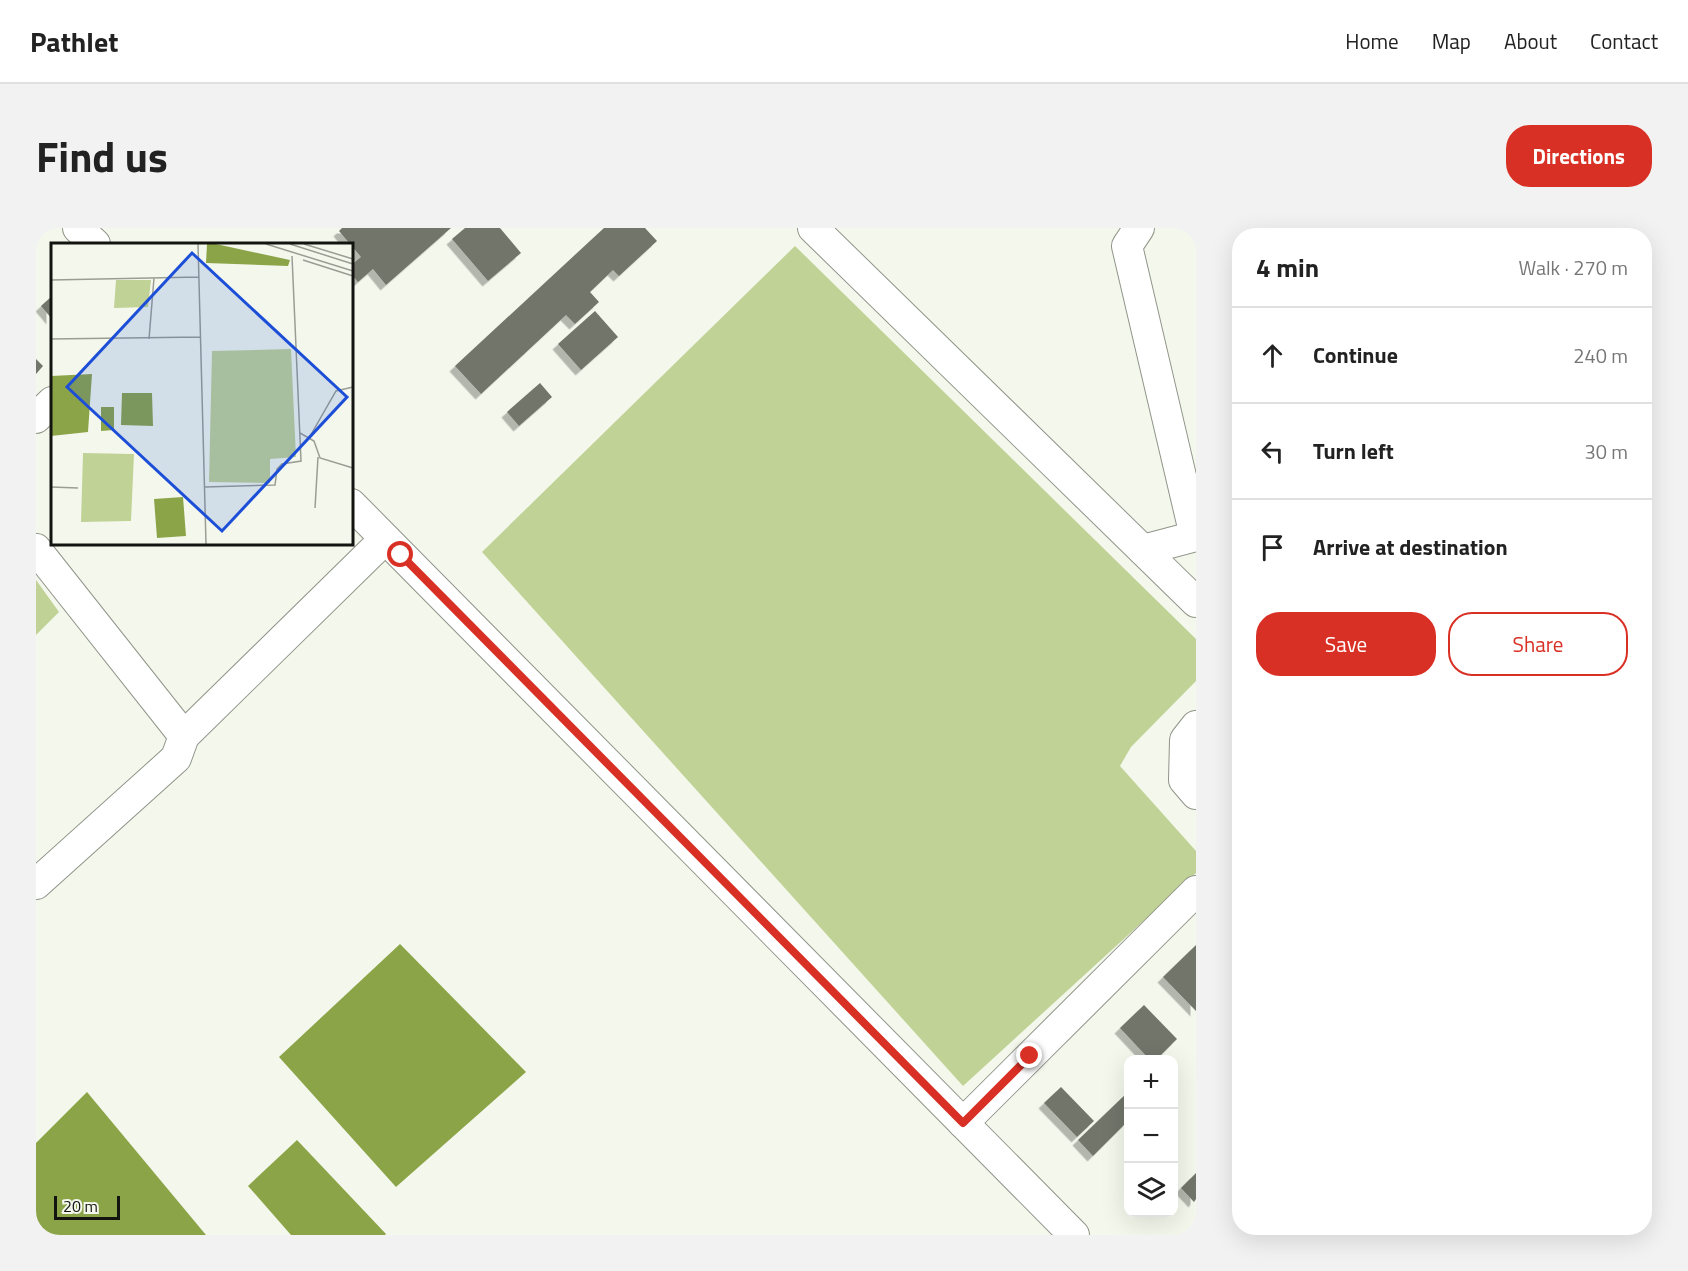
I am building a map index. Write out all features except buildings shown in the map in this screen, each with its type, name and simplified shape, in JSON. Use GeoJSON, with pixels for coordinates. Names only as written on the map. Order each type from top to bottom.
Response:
{"type":"FeatureCollection","features":[{"type":"Feature","properties":{"kind":"street"},"geometry":{"type":"LineString","coordinates":[[78,228],[93,243]]}},
{"type":"Feature","properties":{"kind":"street"},"geometry":{"type":"LineString","coordinates":[[813,228],[1196,602]]}},
{"type":"Feature","properties":{"kind":"street"},"geometry":{"type":"LineString","coordinates":[[1139,228],[1127,246],[1196,536],[1143,550]]}},
{"type":"Feature","properties":{"kind":"street"},"geometry":{"type":"LineString","coordinates":[[36,418],[51,403]]}},
{"type":"Feature","properties":{"kind":"street"},"geometry":{"type":"LineString","coordinates":[[352,505],[1074,1235]]}},
{"type":"Feature","properties":{"kind":"street"},"geometry":{"type":"LineString","coordinates":[[36,884],[176,758],[184,736],[385,539]]}},
{"type":"Feature","properties":{"kind":"street"},"geometry":{"type":"LineString","coordinates":[[36,549],[184,736]]}},
{"type":"Feature","properties":{"kind":"street"},"geometry":{"type":"LineString","coordinates":[[1196,726],[1185,740],[1184,780],[1196,794]]}},
{"type":"Feature","properties":{"kind":"street"},"geometry":{"type":"LineString","coordinates":[[963,1123],[1196,891]]}},
{"type":"Feature","properties":{"kind":"shaded area"},"geometry":{"type":"Polygon","coordinates":[[[795,246],[1196,639],[1196,681],[1131,747],[1120,766],[1196,851],[1196,873],[963,1086],[482,552],[795,246]]]}},
{"type":"Feature","properties":{"kind":"shaded area"},"geometry":{"type":"Polygon","coordinates":[[[36,580],[59,612],[36,635],[36,580]]]}},
{"type":"Feature","properties":{"kind":"shaded area"},"geometry":{"type":"Polygon","coordinates":[[[400,944],[526,1072],[396,1187],[279,1057],[400,944]]]}},
{"type":"Feature","properties":{"kind":"shaded area"},"geometry":{"type":"Polygon","coordinates":[[[87,1092],[206,1235],[36,1235],[36,1143],[87,1092]]]}},
{"type":"Feature","properties":{"kind":"shaded area"},"geometry":{"type":"Polygon","coordinates":[[[297,1140],[385,1235],[291,1235],[248,1186],[297,1140]]]}},
{"type":"Feature","properties":{"kind":"route"},"geometry":{"type":"LineString","coordinates":[[401,555],[963,1123],[1030,1056]]}}]}
